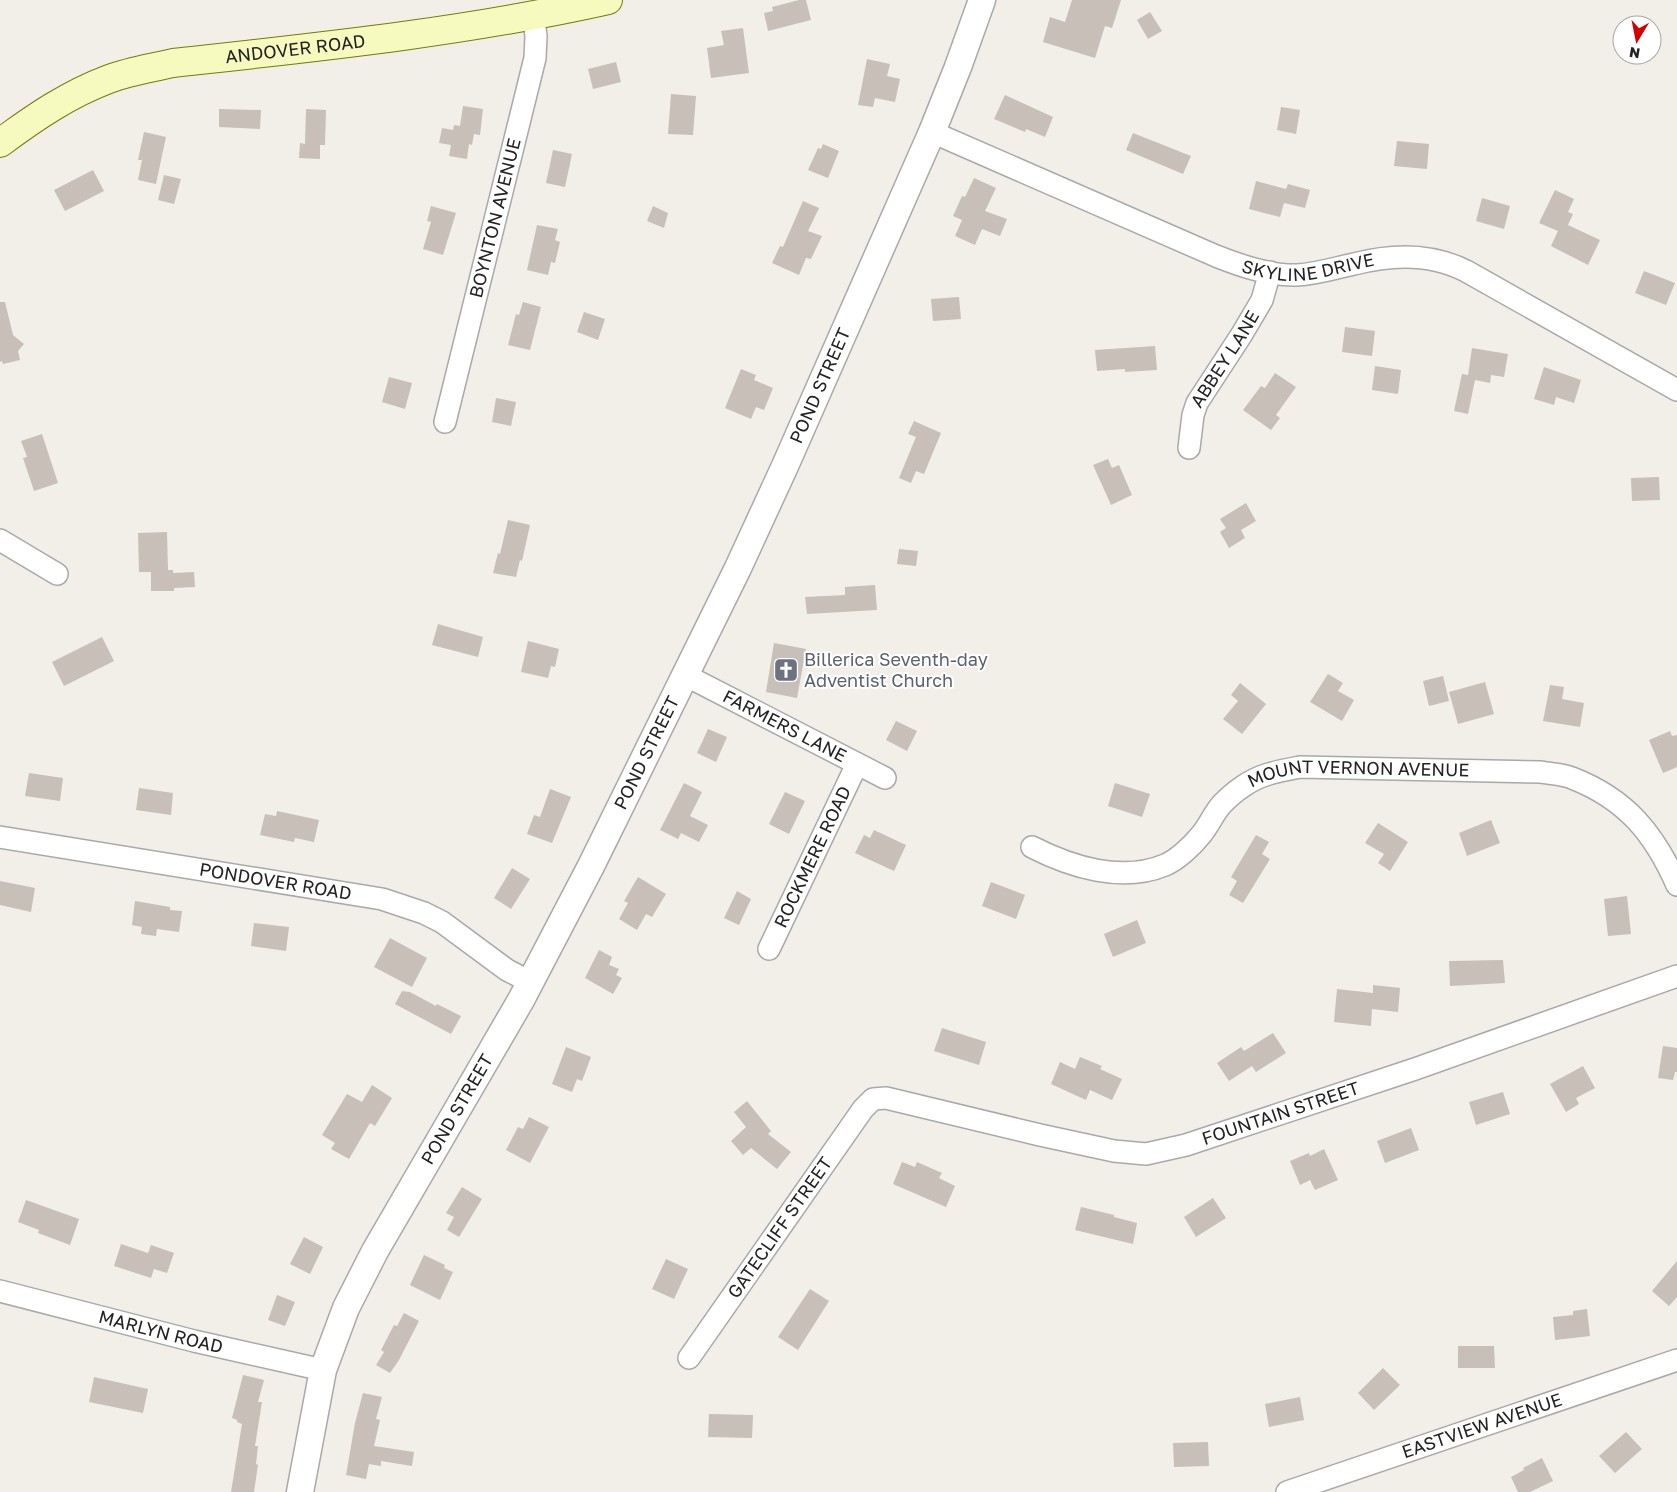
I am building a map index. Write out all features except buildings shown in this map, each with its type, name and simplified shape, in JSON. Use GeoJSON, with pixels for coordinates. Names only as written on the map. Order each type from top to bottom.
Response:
{"type":"FeatureCollection","features":[{"type":"Feature","properties":{"kind":"main road","name":"ANDOVER ROAD"},"geometry":{"type":"LineString","coordinates":[[0,143],[54,105],[82,90],[112,78],[144,69],[173,63],[364,42],[608,0]]}},
{"type":"Feature","properties":{"kind":"street","name":"POND STREET"},"geometry":{"type":"LineString","coordinates":[[300,1492],[322,1370],[346,1308],[375,1251],[483,1068],[530,982],[591,866],[738,568],[932,132],[982,0]]}},
{"type":"Feature","properties":{"kind":"street","name":"BOYNTON AVENUE"},"geometry":{"type":"LineString","coordinates":[[445,422],[535,58],[536,36],[533,14]]}},
{"type":"Feature","properties":{"kind":"street","name":"SKYLINE DRIVE"},"geometry":{"type":"LineString","coordinates":[[932,132],[1238,265],[1285,275],[1320,273],[1363,262],[1394,257],[1418,257],[1446,262],[1466,271],[1677,390]]}},
{"type":"Feature","properties":{"kind":"street","name":"ABBEY LANE"},"geometry":{"type":"LineString","coordinates":[[1189,448],[1192,414],[1197,403],[1262,300],[1270,272]]}},
{"type":"Feature","properties":{"kind":"street"},"geometry":{"type":"LineString","coordinates":[[0,540],[57,574]]}},
{"type":"Feature","properties":{"kind":"street","name":"FARMERS LANE"},"geometry":{"type":"LineString","coordinates":[[685,675],[885,778]]}},
{"type":"Feature","properties":{"kind":"street","name":"ROCKMERE ROAD"},"geometry":{"type":"LineString","coordinates":[[769,950],[857,764]]}},
{"type":"Feature","properties":{"kind":"street","name":"MOUNT VERNON AVENUE"},"geometry":{"type":"LineString","coordinates":[[1032,847],[1076,866],[1099,870],[1142,872],[1166,864],[1181,854],[1200,836],[1222,804],[1242,787],[1263,774],[1300,767],[1541,772],[1570,777],[1611,799],[1632,813],[1649,833],[1677,885]]}},
{"type":"Feature","properties":{"kind":"street","name":"PONDOVER ROAD"},"geometry":{"type":"LineString","coordinates":[[0,837],[382,899],[424,913],[442,922],[507,970],[530,982]]}},
{"type":"Feature","properties":{"kind":"street","name":"FOUNTAIN STREET"},"geometry":{"type":"LineString","coordinates":[[873,1099],[886,1098],[1128,1154],[1146,1154],[1186,1145],[1415,1069],[1677,976]]}},
{"type":"Feature","properties":{"kind":"street","name":"GATECLIFF STREET"},"geometry":{"type":"LineString","coordinates":[[689,1358],[863,1109],[873,1099]]}},
{"type":"Feature","properties":{"kind":"street","name":"MARLYN ROAD"},"geometry":{"type":"LineString","coordinates":[[0,1291],[194,1341],[322,1370]]}},
{"type":"Feature","properties":{"kind":"street","name":"EASTVIEW AVENUE"},"geometry":{"type":"LineString","coordinates":[[1287,1492],[1677,1360]]}},
{"type":"Feature","properties":{"kind":"place","name":"Billerica Seventh-day Adventist Church"},"geometry":{"type":"Point","coordinates":[786,670]}}]}
